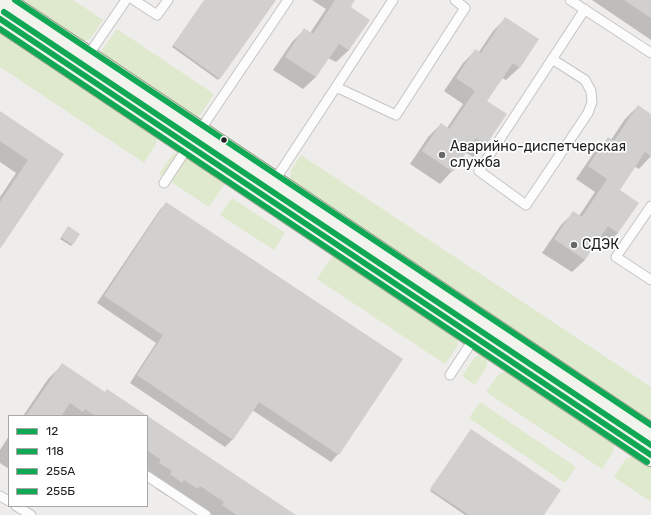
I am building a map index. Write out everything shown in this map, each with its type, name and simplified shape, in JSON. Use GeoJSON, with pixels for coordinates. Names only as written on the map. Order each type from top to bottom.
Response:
{"type":"FeatureCollection","features":[{"type":"Feature","properties":{"kind":"street"},"geometry":{"type":"LineString","coordinates":[[1,0],[87,57],[194,138]]}},
{"type":"Feature","properties":{"kind":"street"},"geometry":{"type":"LineString","coordinates":[[0,19],[194,138],[506,348],[640,434],[651,455]]}},
{"type":"Feature","properties":{"kind":"street"},"geometry":{"type":"LineString","coordinates":[[269,189],[475,337],[506,348]]}},
{"type":"Feature","properties":{"kind":"lane"},"geometry":{"type":"LineString","coordinates":[[87,57],[126,0]]}},
{"type":"Feature","properties":{"kind":"lane"},"geometry":{"type":"LineString","coordinates":[[134,0],[156,15],[168,0]]}},
{"type":"Feature","properties":{"kind":"lane"},"geometry":{"type":"LineString","coordinates":[[164,183],[288,0]]}},
{"type":"Feature","properties":{"kind":"lane"},"geometry":{"type":"LineString","coordinates":[[269,189],[393,0]]}},
{"type":"Feature","properties":{"kind":"lane"},"geometry":{"type":"LineString","coordinates":[[336,87],[396,115],[465,8],[455,0]]}},
{"type":"Feature","properties":{"kind":"lane"},"geometry":{"type":"LineString","coordinates":[[570,0],[651,53]]}},
{"type":"Feature","properties":{"kind":"lane"},"geometry":{"type":"LineString","coordinates":[[552,60],[585,80],[591,91],[592,102],[588,113],[526,205],[479,171],[552,60],[585,10]]}},
{"type":"Feature","properties":{"kind":"lane"},"geometry":{"type":"LineString","coordinates":[[651,206],[616,257],[651,280]]}},
{"type":"Feature","properties":{"kind":"lane"},"geometry":{"type":"LineString","coordinates":[[450,374],[475,337]]}},
{"type":"Feature","properties":{"kind":"lane"},"geometry":{"type":"LineString","coordinates":[[148,477],[206,515]]}},
{"type":"Feature","properties":{"kind":"lane"},"geometry":{"type":"LineString","coordinates":[[18,507],[31,515]]}},
{"type":"Feature","properties":{"kind":"green space"},"geometry":{"type":"Polygon","coordinates":[[[19,0],[73,0],[103,20],[90,39],[83,42],[19,0]]]}},
{"type":"Feature","properties":{"kind":"green space"},"geometry":{"type":"Polygon","coordinates":[[[117,29],[214,94],[199,117],[196,119],[103,55],[102,50],[117,29]]]}},
{"type":"Feature","properties":{"kind":"green space"},"geometry":{"type":"Polygon","coordinates":[[[0,31],[157,136],[156,144],[144,163],[0,67],[0,31]]]}},
{"type":"Feature","properties":{"kind":"green space"},"geometry":{"type":"Polygon","coordinates":[[[180,151],[226,182],[209,207],[159,174],[172,155],[180,151]]]}},
{"type":"Feature","properties":{"kind":"green space"},"geometry":{"type":"Polygon","coordinates":[[[301,155],[651,387],[651,423],[292,183],[290,179],[291,170],[301,155]]]}},
{"type":"Feature","properties":{"kind":"green space"},"geometry":{"type":"Polygon","coordinates":[[[232,198],[285,233],[274,250],[220,215],[232,198]]]}},
{"type":"Feature","properties":{"kind":"green space"},"geometry":{"type":"Polygon","coordinates":[[[334,254],[458,337],[457,347],[445,364],[317,279],[334,254]]]}},
{"type":"Feature","properties":{"kind":"green space"},"geometry":{"type":"Polygon","coordinates":[[[482,352],[487,356],[487,366],[475,385],[462,376],[474,358],[482,352]]]}},
{"type":"Feature","properties":{"kind":"green space"},"geometry":{"type":"Polygon","coordinates":[[[508,370],[614,442],[613,452],[602,469],[486,392],[498,375],[508,370]]]}},
{"type":"Feature","properties":{"kind":"green space"},"geometry":{"type":"Polygon","coordinates":[[[480,402],[576,467],[565,483],[469,418],[480,402]]]}},
{"type":"Feature","properties":{"kind":"green space"},"geometry":{"type":"Polygon","coordinates":[[[634,455],[651,466],[651,502],[614,477],[625,460],[634,455]]]}},
{"type":"Feature","properties":{"kind":"building"},"geometry":{"type":"Polygon","coordinates":[[[204,0],[276,0],[220,79],[173,45],[204,0]]]}},
{"type":"Feature","properties":{"kind":"building"},"geometry":{"type":"Polygon","coordinates":[[[335,0],[355,0],[351,7],[370,20],[349,50],[339,44],[316,77],[285,57],[304,28],[313,34],[335,0]]]}},
{"type":"Feature","properties":{"kind":"building"},"geometry":{"type":"Polygon","coordinates":[[[624,0],[651,0],[651,18],[624,0]]]}},
{"type":"Feature","properties":{"kind":"building"},"geometry":{"type":"Polygon","coordinates":[[[505,17],[539,39],[520,68],[513,63],[487,101],[507,114],[486,145],[476,138],[453,172],[422,151],[441,123],[449,129],[475,91],[456,78],[475,49],[481,53],[505,17]]]}},
{"type":"Feature","properties":{"kind":"building"},"geometry":{"type":"Polygon","coordinates":[[[638,105],[651,114],[651,156],[645,152],[620,190],[639,203],[618,233],[608,226],[585,260],[554,239],[573,211],[582,217],[607,179],[588,166],[608,137],[614,141],[638,105]]]}},
{"type":"Feature","properties":{"kind":"building"},"geometry":{"type":"Polygon","coordinates":[[[0,111],[64,154],[0,249],[0,202],[28,160],[0,141],[0,111]]]}},
{"type":"Feature","properties":{"kind":"building"},"geometry":{"type":"Polygon","coordinates":[[[166,202],[403,359],[339,455],[259,402],[233,440],[137,375],[163,335],[104,296],[166,202]]]}},
{"type":"Feature","properties":{"kind":"building"},"geometry":{"type":"Polygon","coordinates":[[[68,226],[80,234],[73,245],[61,237],[68,226]]]}},
{"type":"Feature","properties":{"kind":"building"},"geometry":{"type":"Polygon","coordinates":[[[62,363],[105,392],[107,389],[146,415],[94,415],[85,409],[83,412],[70,403],[62,415],[27,415],[62,363]]]}},
{"type":"Feature","properties":{"kind":"building"},"geometry":{"type":"Polygon","coordinates":[[[148,416],[296,515],[237,515],[222,505],[224,502],[200,486],[198,489],[184,480],[182,483],[170,474],[172,471],[159,463],[161,460],[148,451],[148,416]]]}},
{"type":"Feature","properties":{"kind":"building"},"geometry":{"type":"Polygon","coordinates":[[[471,429],[561,490],[544,515],[469,515],[430,489],[471,429]]]}},
{"type":"Feature","properties":{"kind":"transit line","name":"255Б"},"geometry":{"type":"LineString","coordinates":[[15,0],[651,425]]}},
{"type":"Feature","properties":{"kind":"transit line","name":"255А"},"geometry":{"type":"LineString","coordinates":[[4,12],[651,445]]}},
{"type":"Feature","properties":{"kind":"transit line","name":"12"},"geometry":{"type":"LineString","coordinates":[[0,19],[651,455]]}},
{"type":"Feature","properties":{"kind":"transit line","name":"118"},"geometry":{"type":"LineString","coordinates":[[0,29],[647,462]]}},
{"type":"Feature","properties":{"kind":"place","name":"Аварийно-диспетчерская служба"},"geometry":{"type":"Point","coordinates":[442,155]}},
{"type":"Feature","properties":{"kind":"place","name":"СДЭК"},"geometry":{"type":"Point","coordinates":[574,245]}}]}
